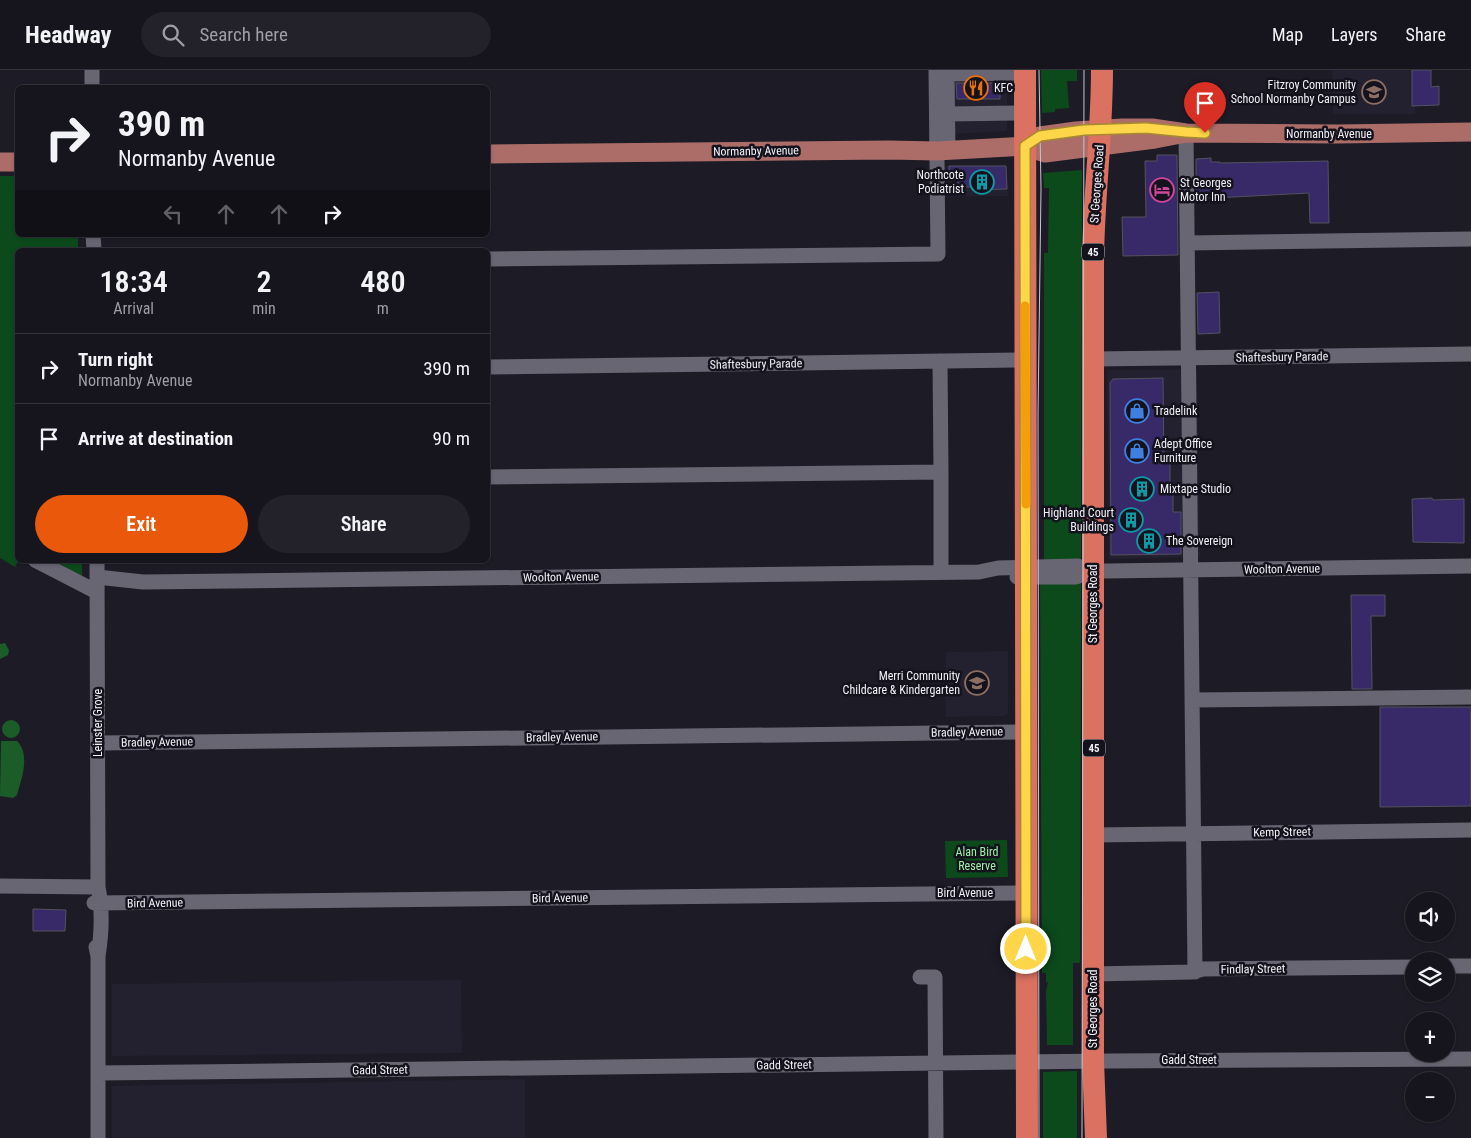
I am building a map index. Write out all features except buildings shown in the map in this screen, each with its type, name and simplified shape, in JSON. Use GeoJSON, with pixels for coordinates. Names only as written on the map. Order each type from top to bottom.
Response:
{"type":"FeatureCollection","features":[{"type":"Feature","properties":{"kind":"highway","name":"St Georges Road"},"geometry":{"type":"LineString","coordinates":[[1096,1138],[1093,1062],[1093,359],[1094,229],[1101,138],[1102,70]]}},
{"type":"Feature","properties":{"kind":"highway"},"geometry":{"type":"LineString","coordinates":[[1025,72],[1027,1138]]}},
{"type":"Feature","properties":{"kind":"main road","name":"Normanby Avenue"},"geometry":{"type":"LineString","coordinates":[[490,154],[943,151],[1025,146],[1045,153],[1101,138],[1156,140],[1186,132],[1338,134],[1471,132]]}},
{"type":"Feature","properties":{"kind":"main road"},"geometry":{"type":"LineString","coordinates":[[0,162],[15,162]]}},
{"type":"Feature","properties":{"kind":"street"},"geometry":{"type":"LineString","coordinates":[[92,70],[92,85]]}},
{"type":"Feature","properties":{"kind":"street"},"geometry":{"type":"LineString","coordinates":[[936,70],[943,151]]}},
{"type":"Feature","properties":{"kind":"street"},"geometry":{"type":"LineString","coordinates":[[490,259],[938,254],[943,151],[947,114],[947,74],[1025,72]]}},
{"type":"Feature","properties":{"kind":"street"},"geometry":{"type":"LineString","coordinates":[[947,114],[1025,112]]}},
{"type":"Feature","properties":{"kind":"street"},"geometry":{"type":"LineString","coordinates":[[1186,132],[1195,972]]}},
{"type":"Feature","properties":{"kind":"street"},"geometry":{"type":"LineString","coordinates":[[1186,243],[1471,240]]}},
{"type":"Feature","properties":{"kind":"street","name":"Shaftesbury Parade"},"geometry":{"type":"LineString","coordinates":[[1093,359],[1471,354]]}},
{"type":"Feature","properties":{"kind":"street","name":"Shaftesbury Parade"},"geometry":{"type":"LineString","coordinates":[[490,367],[1025,360]]}},
{"type":"Feature","properties":{"kind":"street"},"geometry":{"type":"LineString","coordinates":[[940,361],[941,572]]}},
{"type":"Feature","properties":{"kind":"street"},"geometry":{"type":"LineString","coordinates":[[490,477],[941,472]]}},
{"type":"Feature","properties":{"kind":"street"},"geometry":{"type":"LineString","coordinates":[[42,563],[97,586]]}},
{"type":"Feature","properties":{"kind":"street","name":"Leinster Grove"},"geometry":{"type":"LineString","coordinates":[[97,563],[98,903],[93,932],[98,956],[98,1138]]}},
{"type":"Feature","properties":{"kind":"street","name":"Woolton Avenue"},"geometry":{"type":"LineString","coordinates":[[97,586],[121,587],[142,582],[941,572],[978,572],[1000,576],[1026,573],[1076,577],[1093,571],[1471,566]]}},
{"type":"Feature","properties":{"kind":"street"},"geometry":{"type":"LineString","coordinates":[[1192,700],[1471,697]]}},
{"type":"Feature","properties":{"kind":"street","name":"Bradley Avenue"},"geometry":{"type":"LineString","coordinates":[[98,743],[1026,732]]}},
{"type":"Feature","properties":{"kind":"street","name":"Kemp Street"},"geometry":{"type":"LineString","coordinates":[[1094,834],[1471,830]]}},
{"type":"Feature","properties":{"kind":"street"},"geometry":{"type":"LineString","coordinates":[[0,886],[98,887]]}},
{"type":"Feature","properties":{"kind":"street","name":"Bird Avenue"},"geometry":{"type":"LineString","coordinates":[[98,903],[1026,893]]}},
{"type":"Feature","properties":{"kind":"street"},"geometry":{"type":"LineString","coordinates":[[1455,966],[1471,966]]}},
{"type":"Feature","properties":{"kind":"street","name":"Findlay Street"},"geometry":{"type":"LineString","coordinates":[[1094,974],[1195,972],[1203,969],[1405,967]]}},
{"type":"Feature","properties":{"kind":"street"},"geometry":{"type":"LineString","coordinates":[[920,977],[935,976],[936,1138]]}},
{"type":"Feature","properties":{"kind":"street","name":"Gadd Street"},"geometry":{"type":"LineString","coordinates":[[98,1073],[1027,1062],[1471,1059]]}},
{"type":"Feature","properties":{"kind":"shaded area"},"geometry":{"type":"Polygon","coordinates":[[[939,70],[1007,70],[1007,131],[940,135],[939,70]]]}},
{"type":"Feature","properties":{"kind":"shaded area","name":"Fitzroy Community School Normanby Campus"},"geometry":{"type":"Polygon","coordinates":[[[1332,70],[1415,70],[1415,114],[1333,114],[1332,70]]]}},
{"type":"Feature","properties":{"kind":"shaded area"},"geometry":{"type":"Polygon","coordinates":[[[933,166],[1006,166],[1008,196],[935,197],[933,166]]]}},
{"type":"Feature","properties":{"kind":"shaded area"},"geometry":{"type":"Polygon","coordinates":[[[1197,369],[1200,557],[1109,559],[1107,370],[1197,369]]]}},
{"type":"Feature","properties":{"kind":"shaded area","name":"Merri Community Childcare & Kindergarten"},"geometry":{"type":"Polygon","coordinates":[[[1008,651],[1008,713],[1005,716],[946,717],[946,652],[1008,651]]]}},
{"type":"Feature","properties":{"kind":"shaded area"},"geometry":{"type":"Polygon","coordinates":[[[461,980],[462,1053],[112,1056],[112,984],[461,980]]]}},
{"type":"Feature","properties":{"kind":"shaded area"},"geometry":{"type":"Polygon","coordinates":[[[525,1079],[525,1138],[112,1138],[112,1086],[525,1079]]]}},
{"type":"Feature","properties":{"kind":"green space"},"geometry":{"type":"Polygon","coordinates":[[[1041,70],[1077,70],[1077,81],[1067,81],[1069,108],[1055,109],[1055,112],[1042,113],[1041,70]]]}},
{"type":"Feature","properties":{"kind":"green space"},"geometry":{"type":"Polygon","coordinates":[[[1082,170],[1081,562],[1044,562],[1044,253],[1048,253],[1049,188],[1044,188],[1043,173],[1082,170]]]}},
{"type":"Feature","properties":{"kind":"green space"},"geometry":{"type":"Polygon","coordinates":[[[0,176],[15,176],[15,237],[78,237],[78,248],[15,248],[15,563],[17,563],[15,567],[0,558],[0,176]]]}},
{"type":"Feature","properties":{"kind":"green space"},"geometry":{"type":"Polygon","coordinates":[[[58,563],[82,563],[82,576],[58,563]]]}},
{"type":"Feature","properties":{"kind":"green space"},"geometry":{"type":"Polygon","coordinates":[[[1081,581],[1080,963],[1073,963],[1073,1045],[1047,1045],[1046,991],[1048,982],[1046,982],[1046,973],[1042,973],[1040,582],[1081,581]]]}},
{"type":"Feature","properties":{"kind":"green space"},"geometry":{"type":"Polygon","coordinates":[[[5,643],[9,650],[8,655],[0,659],[0,644],[5,643]]]}},
{"type":"Feature","properties":{"kind":"green space"},"geometry":{"type":"Polygon","coordinates":[[[11,720],[17,723],[20,729],[17,735],[11,738],[5,735],[2,729],[5,723],[11,720]]]}},
{"type":"Feature","properties":{"kind":"green space"},"geometry":{"type":"Polygon","coordinates":[[[1,741],[17,741],[23,753],[24,768],[17,795],[13,798],[0,796],[1,741]]]}},
{"type":"Feature","properties":{"kind":"green space","name":"Alan Bird Reserve"},"geometry":{"type":"Polygon","coordinates":[[[1007,840],[1008,877],[946,878],[945,841],[1007,840]]]}},
{"type":"Feature","properties":{"kind":"green space"},"geometry":{"type":"Polygon","coordinates":[[[1077,1071],[1077,1138],[1043,1138],[1043,1072],[1077,1071]]]}},
{"type":"Feature","properties":{"kind":"tram line"},"geometry":{"type":"LineString","coordinates":[[1039,70],[1041,189],[1038,414],[1039,1138]]}},
{"type":"Feature","properties":{"kind":"tram line"},"geometry":{"type":"LineString","coordinates":[[1082,1138],[1084,70]]}},
{"type":"Feature","properties":{"kind":"slow traffic"},"geometry":{"type":"LineString","coordinates":[[1025,306],[1026,504]]}},
{"type":"Feature","properties":{"kind":"place","name":"KFC"},"geometry":{"type":"Point","coordinates":[976,88]}},
{"type":"Feature","properties":{"kind":"place","name":"Fitzroy Community School Normanby Campus"},"geometry":{"type":"Point","coordinates":[1374,92]}},
{"type":"Feature","properties":{"kind":"place","name":"Northcote Podiatrist"},"geometry":{"type":"Point","coordinates":[982,182]}},
{"type":"Feature","properties":{"kind":"place","name":"St Georges Motor Inn"},"geometry":{"type":"Point","coordinates":[1162,190]}},
{"type":"Feature","properties":{"kind":"place","name":"Tradelink"},"geometry":{"type":"Point","coordinates":[1137,411]}},
{"type":"Feature","properties":{"kind":"place","name":"Adept Office Furniture"},"geometry":{"type":"Point","coordinates":[1137,451]}},
{"type":"Feature","properties":{"kind":"place","name":"Mixtape Studio"},"geometry":{"type":"Point","coordinates":[1142,489]}},
{"type":"Feature","properties":{"kind":"place","name":"Highland Court Buildings"},"geometry":{"type":"Point","coordinates":[1131,520]}},
{"type":"Feature","properties":{"kind":"place","name":"The Sovereign"},"geometry":{"type":"Point","coordinates":[1149,541]}},
{"type":"Feature","properties":{"kind":"place","name":"Merri Community Childcare & Kindergarten"},"geometry":{"type":"Point","coordinates":[977,683]}},
{"type":"Feature","properties":{"kind":"route"},"geometry":{"type":"LineString","coordinates":[[1026,949],[1025,146],[1040,136],[1084,130],[1152,128],[1205,133]]}}]}
